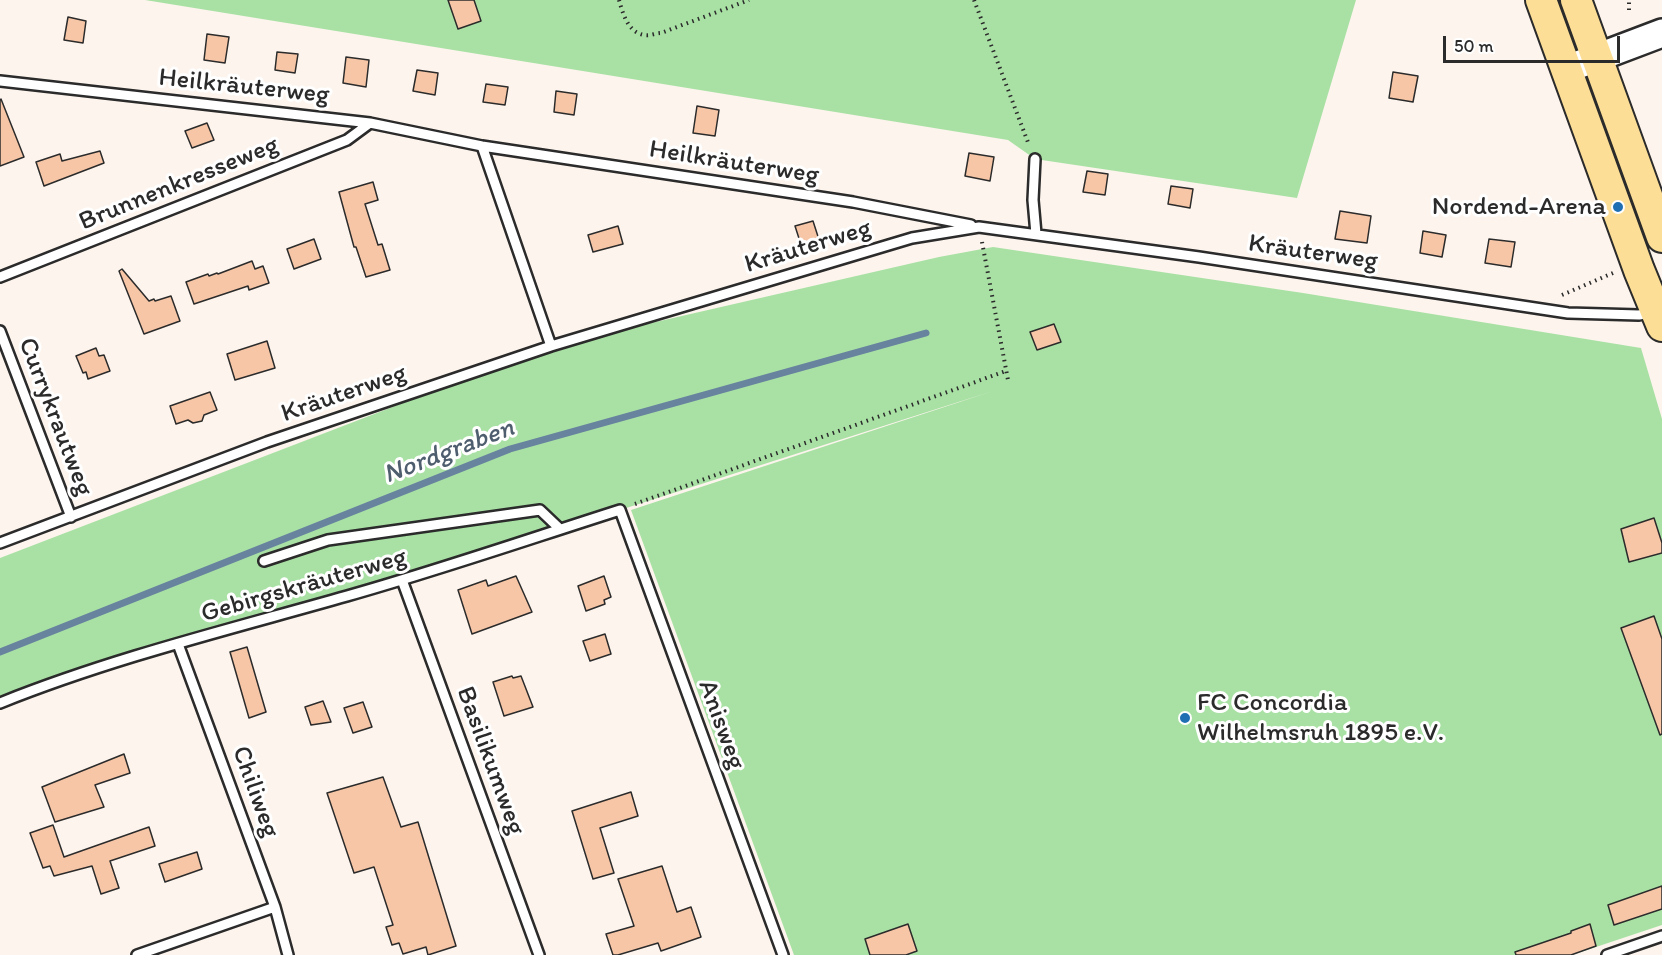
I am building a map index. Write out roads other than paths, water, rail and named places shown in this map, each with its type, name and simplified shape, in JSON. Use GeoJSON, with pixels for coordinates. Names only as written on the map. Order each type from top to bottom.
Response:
{"type":"FeatureCollection","features":[{"type":"Feature","properties":{"kind":"main road"},"geometry":{"type":"LineString","coordinates":[[1541,0],[1626,231],[1660,316]]}},
{"type":"Feature","properties":{"kind":"main road"},"geometry":{"type":"LineString","coordinates":[[1576,0],[1659,229]]}},
{"type":"Feature","properties":{"kind":"main road"},"geometry":{"type":"LineString","coordinates":[[1567,69],[1662,33]]}},
{"type":"Feature","properties":{"kind":"lane","name":"Heilkräuterweg"},"geometry":{"type":"LineString","coordinates":[[0,81],[370,123],[482,146],[853,202],[979,227]]}},
{"type":"Feature","properties":{"kind":"lane","name":"Brunnenkresseweg"},"geometry":{"type":"LineString","coordinates":[[0,277],[347,140],[370,123]]}},
{"type":"Feature","properties":{"kind":"lane"},"geometry":{"type":"LineString","coordinates":[[482,146],[551,346]]}},
{"type":"Feature","properties":{"kind":"lane"},"geometry":{"type":"LineString","coordinates":[[1035,159],[1036,234]]}},
{"type":"Feature","properties":{"kind":"lane","name":"Kräuterweg"},"geometry":{"type":"LineString","coordinates":[[0,543],[267,442],[551,346],[912,238],[979,227],[1568,312],[1660,316]]}},
{"type":"Feature","properties":{"kind":"lane","name":"Currykrautweg"},"geometry":{"type":"LineString","coordinates":[[0,331],[71,517]]}},
{"type":"Feature","properties":{"kind":"lane"},"geometry":{"type":"LineString","coordinates":[[264,561],[328,540],[540,510],[560,529]]}},
{"type":"Feature","properties":{"kind":"lane","name":"Gebirgskräuterweg"},"geometry":{"type":"LineString","coordinates":[[0,703],[46,684],[402,580],[620,510]]}},
{"type":"Feature","properties":{"kind":"lane","name":"Anisweg"},"geometry":{"type":"LineString","coordinates":[[620,510],[783,955]]}},
{"type":"Feature","properties":{"kind":"lane","name":"Basilikumweg"},"geometry":{"type":"LineString","coordinates":[[402,580],[538,955]]}},
{"type":"Feature","properties":{"kind":"lane","name":"Chiliweg"},"geometry":{"type":"LineString","coordinates":[[178,644],[276,908],[288,955]]}},
{"type":"Feature","properties":{"kind":"lane"},"geometry":{"type":"LineString","coordinates":[[137,955],[276,908]]}},
{"type":"Feature","properties":{"kind":"lane"},"geometry":{"type":"LineString","coordinates":[[1607,955],[1662,936]]}},
{"type":"Feature","properties":{"kind":"waterway","name":"Nordgraben"},"geometry":{"type":"LineString","coordinates":[[0,652],[510,449],[926,333]]}},
{"type":"Feature","properties":{"kind":"place","name":"Nordend-Arena"},"geometry":{"type":"Point","coordinates":[1618,207]}},
{"type":"Feature","properties":{"kind":"place","name":"FC Concordia Wilhelmsruh 1895 e.V."},"geometry":{"type":"Point","coordinates":[1185,718]}}]}
